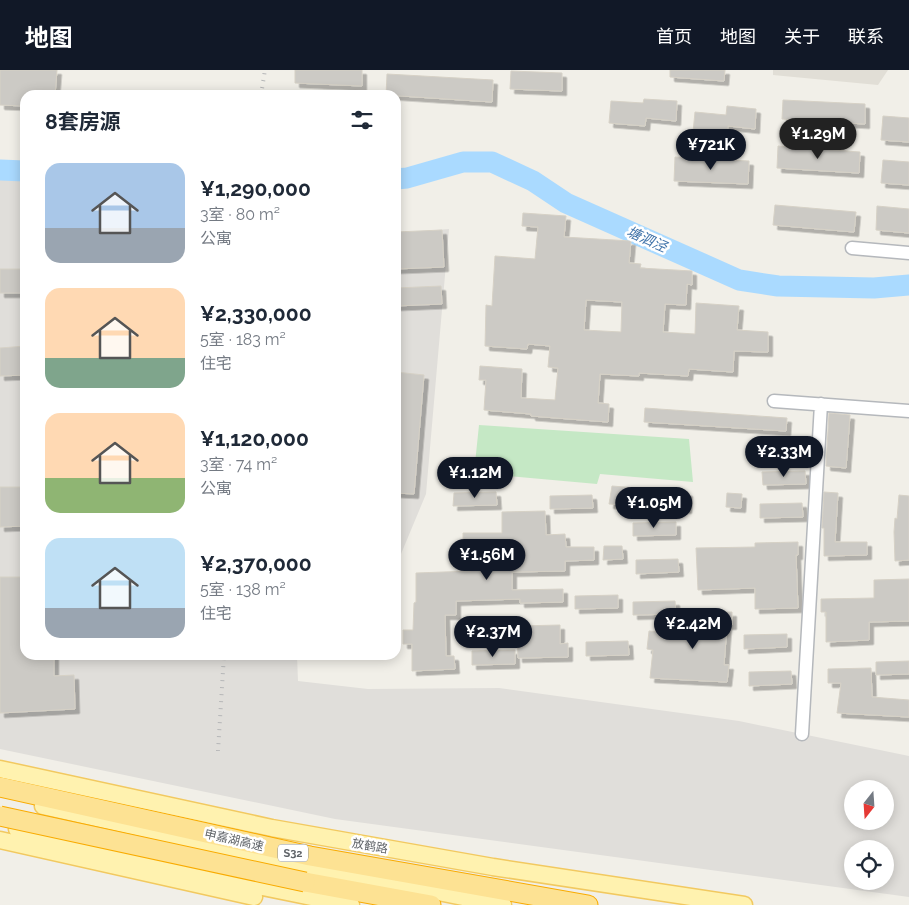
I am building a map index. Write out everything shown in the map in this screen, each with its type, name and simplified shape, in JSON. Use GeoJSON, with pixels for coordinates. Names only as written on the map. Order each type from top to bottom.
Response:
{"type":"FeatureCollection","features":[{"type":"Feature","properties":{"kind":"highway","name":"申嘉湖高速"},"geometry":{"type":"LineString","coordinates":[[0,787],[310,856],[588,905]]}},
{"type":"Feature","properties":{"kind":"highway"},"geometry":{"type":"LineString","coordinates":[[0,815],[305,882],[430,905]]}},
{"type":"Feature","properties":{"kind":"main road","name":"放鹤路"},"geometry":{"type":"LineString","coordinates":[[0,769],[272,828],[493,867],[744,905]]}},
{"type":"Feature","properties":{"kind":"main road"},"geometry":{"type":"LineString","coordinates":[[0,782],[12,781],[284,840],[560,888],[672,905]]}},
{"type":"Feature","properties":{"kind":"main road"},"geometry":{"type":"LineString","coordinates":[[0,796],[305,865],[503,905]]}},
{"type":"Feature","properties":{"kind":"main road"},"geometry":{"type":"LineString","coordinates":[[0,815],[272,879],[412,905]]}},
{"type":"Feature","properties":{"kind":"main road"},"geometry":{"type":"LineString","coordinates":[[0,824],[209,876],[351,905]]}},
{"type":"Feature","properties":{"kind":"main road"},"geometry":{"type":"LineString","coordinates":[[0,840],[294,905]]}},
{"type":"Feature","properties":{"kind":"lane"},"geometry":{"type":"LineString","coordinates":[[852,248],[909,253]]}},
{"type":"Feature","properties":{"kind":"lane"},"geometry":{"type":"LineString","coordinates":[[774,401],[909,411]]}},
{"type":"Feature","properties":{"kind":"lane"},"geometry":{"type":"LineString","coordinates":[[802,734],[821,404]]}},
{"type":"Feature","properties":{"kind":"shaded area"},"geometry":{"type":"Polygon","coordinates":[[[773,70],[888,70],[878,85],[773,75],[773,70]]]}},
{"type":"Feature","properties":{"kind":"shaded area"},"geometry":{"type":"Polygon","coordinates":[[[0,179],[20,179],[20,660],[297,660],[298,681],[368,689],[499,688],[739,721],[909,756],[909,897],[857,890],[894,890],[894,840],[844,840],[844,888],[335,819],[0,749],[0,179]]]}},
{"type":"Feature","properties":{"kind":"shaded area"},"geometry":{"type":"Polygon","coordinates":[[[449,229],[426,494],[401,554],[401,233],[449,229]]]}},
{"type":"Feature","properties":{"kind":"green space"},"geometry":{"type":"Polygon","coordinates":[[[479,425],[689,439],[693,482],[600,474],[597,484],[474,473],[479,425]]]}},
{"type":"Feature","properties":{"kind":"building"},"geometry":{"type":"Polygon","coordinates":[[[0,70],[57,70],[55,90],[20,90],[20,106],[0,105],[0,70]]]}},
{"type":"Feature","properties":{"kind":"building"},"geometry":{"type":"Polygon","coordinates":[[[295,70],[362,70],[362,86],[295,83],[295,70]]]}},
{"type":"Feature","properties":{"kind":"building"},"geometry":{"type":"Polygon","coordinates":[[[670,70],[725,70],[724,81],[670,77],[670,70]]]}},
{"type":"Feature","properties":{"kind":"building"},"geometry":{"type":"Polygon","coordinates":[[[511,71],[562,73],[562,91],[510,89],[511,71]]]}},
{"type":"Feature","properties":{"kind":"building"},"geometry":{"type":"Polygon","coordinates":[[[387,74],[493,80],[492,102],[401,96],[401,90],[386,90],[387,74]]]}},
{"type":"Feature","properties":{"kind":"building"},"geometry":{"type":"Polygon","coordinates":[[[644,99],[677,101],[676,121],[646,118],[645,126],[609,123],[611,101],[643,103],[644,99]]]}},
{"type":"Feature","properties":{"kind":"building"},"geometry":{"type":"Polygon","coordinates":[[[783,100],[865,104],[865,124],[782,119],[783,100]]]}},
{"type":"Feature","properties":{"kind":"building"},"geometry":{"type":"Polygon","coordinates":[[[727,106],[756,109],[755,129],[728,126],[727,135],[693,132],[695,112],[726,115],[727,106]]]}},
{"type":"Feature","properties":{"kind":"building"},"geometry":{"type":"Polygon","coordinates":[[[883,116],[909,118],[909,142],[881,140],[883,116]]]}},
{"type":"Feature","properties":{"kind":"building"},"geometry":{"type":"Polygon","coordinates":[[[778,146],[860,152],[859,173],[777,168],[778,146]]]}},
{"type":"Feature","properties":{"kind":"building"},"geometry":{"type":"Polygon","coordinates":[[[675,157],[749,161],[748,184],[674,181],[675,157]]]}},
{"type":"Feature","properties":{"kind":"building"},"geometry":{"type":"Polygon","coordinates":[[[883,160],[909,162],[909,185],[881,183],[883,160]]]}},
{"type":"Feature","properties":{"kind":"building"},"geometry":{"type":"Polygon","coordinates":[[[775,205],[856,212],[854,232],[773,225],[775,205]]]}},
{"type":"Feature","properties":{"kind":"building"},"geometry":{"type":"Polygon","coordinates":[[[877,206],[909,209],[909,233],[876,230],[877,206]]]}},
{"type":"Feature","properties":{"kind":"building"},"geometry":{"type":"Polygon","coordinates":[[[523,213],[566,216],[564,237],[631,241],[629,263],[641,264],[640,268],[692,271],[692,285],[687,284],[686,305],[665,304],[663,332],[695,334],[696,303],[739,306],[737,330],[768,332],[768,352],[734,351],[733,372],[689,369],[688,376],[639,373],[639,376],[600,374],[598,403],[609,404],[608,422],[484,410],[486,380],[479,380],[480,366],[522,369],[521,398],[555,400],[558,368],[548,367],[550,346],[528,344],[527,349],[485,346],[486,305],[492,306],[495,256],[535,259],[538,227],[522,226],[523,213]],[[586,300],[584,330],[621,332],[622,302],[586,300]]]}},
{"type":"Feature","properties":{"kind":"building"},"geometry":{"type":"Polygon","coordinates":[[[442,230],[444,267],[401,269],[401,232],[442,230]]]}},
{"type":"Feature","properties":{"kind":"building"},"geometry":{"type":"Polygon","coordinates":[[[0,269],[20,269],[20,293],[0,293],[0,269]]]}},
{"type":"Feature","properties":{"kind":"building"},"geometry":{"type":"Polygon","coordinates":[[[441,286],[442,304],[401,306],[401,288],[441,286]]]}},
{"type":"Feature","properties":{"kind":"building"},"geometry":{"type":"Polygon","coordinates":[[[20,346],[20,375],[0,376],[0,348],[20,346]]]}},
{"type":"Feature","properties":{"kind":"building"},"geometry":{"type":"Polygon","coordinates":[[[401,373],[424,375],[414,494],[401,493],[401,373]]]}},
{"type":"Feature","properties":{"kind":"building"},"geometry":{"type":"Polygon","coordinates":[[[645,408],[787,418],[786,431],[644,422],[645,408]]]}},
{"type":"Feature","properties":{"kind":"building"},"geometry":{"type":"Polygon","coordinates":[[[829,413],[850,415],[846,468],[826,466],[829,413]]]}},
{"type":"Feature","properties":{"kind":"building"},"geometry":{"type":"Polygon","coordinates":[[[805,471],[806,484],[763,485],[762,472],[805,471]]]}},
{"type":"Feature","properties":{"kind":"building"},"geometry":{"type":"Polygon","coordinates":[[[612,486],[688,492],[687,509],[609,504],[612,486]]]}},
{"type":"Feature","properties":{"kind":"building"},"geometry":{"type":"Polygon","coordinates":[[[0,487],[20,487],[20,526],[0,527],[0,487]]]}},
{"type":"Feature","properties":{"kind":"building"},"geometry":{"type":"Polygon","coordinates":[[[496,492],[497,505],[453,506],[454,493],[496,492]]]}},
{"type":"Feature","properties":{"kind":"building"},"geometry":{"type":"Polygon","coordinates":[[[824,492],[838,493],[835,542],[867,542],[867,555],[824,556],[824,528],[822,528],[824,492]]]}},
{"type":"Feature","properties":{"kind":"building"},"geometry":{"type":"Polygon","coordinates":[[[727,493],[742,494],[741,508],[726,507],[727,493]]]}},
{"type":"Feature","properties":{"kind":"building"},"geometry":{"type":"Polygon","coordinates":[[[592,495],[593,508],[550,509],[550,496],[592,495]]]}},
{"type":"Feature","properties":{"kind":"building"},"geometry":{"type":"Polygon","coordinates":[[[899,495],[909,496],[909,560],[895,561],[894,532],[899,495]]]}},
{"type":"Feature","properties":{"kind":"building"},"geometry":{"type":"Polygon","coordinates":[[[802,503],[803,517],[760,518],[760,504],[802,503]]]}},
{"type":"Feature","properties":{"kind":"building"},"geometry":{"type":"Polygon","coordinates":[[[545,511],[546,535],[565,534],[566,547],[594,547],[594,560],[565,561],[565,571],[512,572],[512,590],[563,589],[563,602],[520,603],[520,599],[456,601],[456,615],[445,615],[446,656],[454,656],[455,669],[412,671],[412,644],[403,644],[403,630],[413,630],[414,603],[416,602],[416,573],[471,571],[471,547],[463,547],[463,533],[502,533],[502,512],[545,511]]]}},
{"type":"Feature","properties":{"kind":"building"},"geometry":{"type":"Polygon","coordinates":[[[676,522],[676,535],[633,536],[633,523],[676,522]]]}},
{"type":"Feature","properties":{"kind":"building"},"geometry":{"type":"Polygon","coordinates":[[[798,542],[798,555],[796,555],[798,608],[755,609],[755,588],[698,590],[696,548],[755,547],[755,543],[798,542]]]}},
{"type":"Feature","properties":{"kind":"building"},"geometry":{"type":"Polygon","coordinates":[[[604,546],[622,546],[623,559],[603,560],[604,546]]]}},
{"type":"Feature","properties":{"kind":"building"},"geometry":{"type":"Polygon","coordinates":[[[678,559],[679,572],[636,574],[636,560],[678,559]]]}},
{"type":"Feature","properties":{"kind":"building"},"geometry":{"type":"Polygon","coordinates":[[[0,577],[20,577],[20,660],[54,660],[54,676],[74,675],[75,709],[0,713],[0,577]]]}},
{"type":"Feature","properties":{"kind":"building"},"geometry":{"type":"Polygon","coordinates":[[[909,579],[909,621],[869,622],[869,640],[826,642],[826,612],[821,612],[821,599],[874,598],[874,580],[909,579]]]}},
{"type":"Feature","properties":{"kind":"building"},"geometry":{"type":"Polygon","coordinates":[[[618,595],[618,608],[575,609],[575,596],[618,595]]]}},
{"type":"Feature","properties":{"kind":"building"},"geometry":{"type":"Polygon","coordinates":[[[675,601],[676,614],[633,615],[633,602],[675,601]]]}},
{"type":"Feature","properties":{"kind":"building"},"geometry":{"type":"Polygon","coordinates":[[[732,612],[732,625],[727,625],[724,665],[729,665],[727,682],[650,678],[653,650],[647,649],[649,631],[690,634],[689,613],[732,612]]]}},
{"type":"Feature","properties":{"kind":"building"},"geometry":{"type":"Polygon","coordinates":[[[507,618],[508,631],[465,632],[465,619],[507,618]]]}},
{"type":"Feature","properties":{"kind":"building"},"geometry":{"type":"Polygon","coordinates":[[[560,625],[560,644],[568,643],[568,657],[518,658],[517,626],[560,625]]]}},
{"type":"Feature","properties":{"kind":"building"},"geometry":{"type":"Polygon","coordinates":[[[787,634],[787,647],[744,649],[744,635],[787,634]]]}},
{"type":"Feature","properties":{"kind":"building"},"geometry":{"type":"Polygon","coordinates":[[[628,641],[629,655],[586,656],[586,642],[628,641]]]}},
{"type":"Feature","properties":{"kind":"building"},"geometry":{"type":"Polygon","coordinates":[[[515,650],[515,664],[472,665],[472,651],[515,650]]]}},
{"type":"Feature","properties":{"kind":"building"},"geometry":{"type":"Polygon","coordinates":[[[909,661],[909,674],[876,675],[876,662],[909,661]]]}},
{"type":"Feature","properties":{"kind":"building"},"geometry":{"type":"Polygon","coordinates":[[[871,668],[872,697],[909,700],[909,717],[837,713],[841,683],[828,683],[828,669],[871,668]]]}},
{"type":"Feature","properties":{"kind":"building"},"geometry":{"type":"Polygon","coordinates":[[[791,671],[792,684],[749,686],[749,672],[791,671]]]}},
{"type":"Feature","properties":{"kind":"waterway","name":"塘泗泾"},"geometry":{"type":"LineString","coordinates":[[401,179],[463,162],[492,162],[533,181],[566,203],[739,280],[778,286],[874,288],[909,285]]}},
{"type":"Feature","properties":{"kind":"waterway","name":"塘泗泾"},"geometry":{"type":"LineString","coordinates":[[0,170],[20,171]]}},
{"type":"Feature","properties":{"kind":"railway"},"geometry":{"type":"LineString","coordinates":[[262,90],[265,70]]}},
{"type":"Feature","properties":{"kind":"railway"},"geometry":{"type":"LineString","coordinates":[[218,751],[224,660]]}}]}
